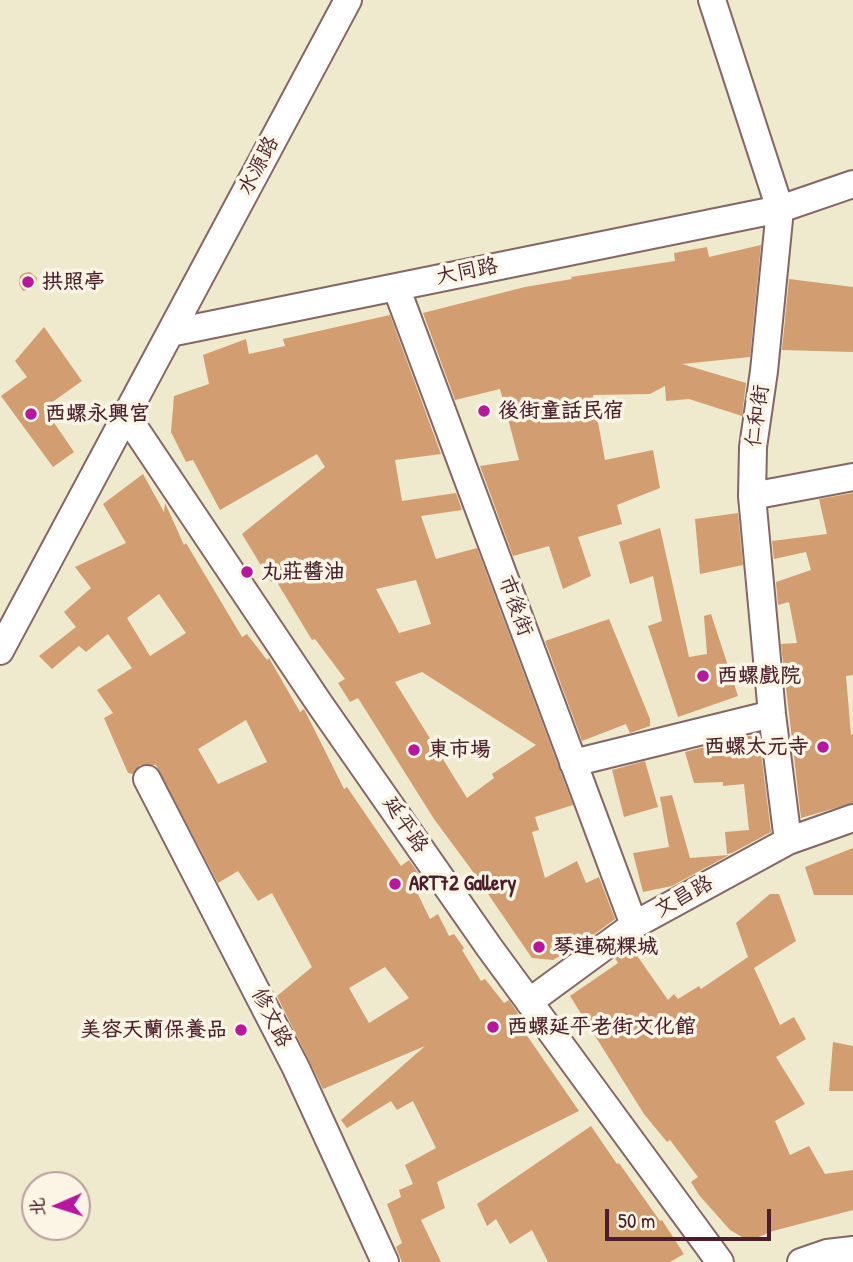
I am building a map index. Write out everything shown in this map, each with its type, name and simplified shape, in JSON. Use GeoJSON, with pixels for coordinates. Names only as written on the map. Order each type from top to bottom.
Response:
{"type":"FeatureCollection","features":[{"type":"Feature","properties":{"kind":"street","name":"水源路"},"geometry":{"type":"LineString","coordinates":[[170,333],[348,0]]}},
{"type":"Feature","properties":{"kind":"street","name":"仁和街"},"geometry":{"type":"LineString","coordinates":[[712,0],[780,209],[764,371],[753,447],[752,496],[772,714],[788,841]]}},
{"type":"Feature","properties":{"kind":"street","name":"大同路"},"geometry":{"type":"LineString","coordinates":[[170,333],[780,209],[853,184]]}},
{"type":"Feature","properties":{"kind":"street","name":"市後街"},"geometry":{"type":"LineString","coordinates":[[396,287],[634,925]]}},
{"type":"Feature","properties":{"kind":"street"},"geometry":{"type":"LineString","coordinates":[[0,650],[170,333]]}},
{"type":"Feature","properties":{"kind":"street","name":"延平路"},"geometry":{"type":"LineString","coordinates":[[126,415],[327,713],[529,1002],[720,1262]]}},
{"type":"Feature","properties":{"kind":"street"},"geometry":{"type":"LineString","coordinates":[[752,496],[853,477]]}},
{"type":"Feature","properties":{"kind":"street"},"geometry":{"type":"LineString","coordinates":[[573,763],[772,714]]}},
{"type":"Feature","properties":{"kind":"street","name":"修文路"},"geometry":{"type":"LineString","coordinates":[[147,779],[296,1068],[385,1262]]}},
{"type":"Feature","properties":{"kind":"street","name":"文昌路"},"geometry":{"type":"LineString","coordinates":[[529,1002],[634,925],[788,841],[853,818]]}},
{"type":"Feature","properties":{"kind":"street"},"geometry":{"type":"LineString","coordinates":[[802,1262],[827,1253],[853,1250]]}},
{"type":"Feature","properties":{"kind":"building"},"geometry":{"type":"Polygon","coordinates":[[[761,245],[750,357],[682,364],[746,383],[742,416],[689,399],[666,401],[665,386],[650,394],[593,395],[605,460],[653,450],[660,488],[617,505],[622,524],[578,537],[591,576],[563,589],[549,546],[513,556],[480,466],[519,460],[500,389],[455,400],[423,313],[525,287],[572,279],[571,277],[675,261],[674,253],[707,247],[709,257],[761,245]]]}},
{"type":"Feature","properties":{"kind":"building","name":"拱照亭"},"geometry":{"type":"Polygon","coordinates":[[[30,272],[37,278],[36,284],[34,288],[23,291],[19,284],[20,276],[30,272]]]}},
{"type":"Feature","properties":{"kind":"building"},"geometry":{"type":"Polygon","coordinates":[[[789,279],[853,287],[853,352],[782,350],[789,279]]]}},
{"type":"Feature","properties":{"kind":"building"},"geometry":{"type":"Polygon","coordinates":[[[390,315],[441,454],[395,460],[402,501],[456,493],[462,510],[421,516],[436,559],[477,548],[573,805],[535,817],[539,830],[532,832],[545,878],[577,861],[586,883],[599,877],[615,919],[553,960],[532,958],[434,819],[358,698],[350,702],[338,683],[345,679],[315,639],[312,640],[275,579],[271,582],[242,534],[325,467],[317,454],[220,510],[193,460],[186,462],[171,432],[174,396],[209,384],[203,355],[246,339],[249,354],[285,346],[283,339],[390,315]],[[416,580],[376,589],[399,633],[431,624],[416,580]],[[422,672],[395,682],[467,798],[494,778],[492,774],[536,745],[422,672]]]}},
{"type":"Feature","properties":{"kind":"building"},"geometry":{"type":"Polygon","coordinates":[[[44,327],[82,381],[44,408],[74,452],[53,467],[1,396],[27,377],[15,361],[44,327]]]}},
{"type":"Feature","properties":{"kind":"building"},"geometry":{"type":"Polygon","coordinates":[[[143,474],[164,512],[165,503],[184,545],[186,543],[242,637],[247,634],[267,660],[269,658],[300,712],[304,709],[344,789],[347,787],[401,866],[409,860],[421,877],[413,884],[430,919],[438,914],[449,936],[454,934],[464,948],[462,950],[481,981],[485,979],[504,1003],[509,1000],[523,1021],[519,1024],[579,1111],[437,1182],[445,1208],[421,1220],[441,1262],[402,1262],[396,1247],[402,1243],[387,1204],[401,1197],[399,1190],[413,1184],[405,1165],[436,1148],[413,1101],[397,1110],[391,1101],[347,1128],[341,1120],[425,1046],[323,1089],[277,996],[312,967],[272,893],[258,901],[238,871],[218,883],[156,765],[140,765],[133,774],[128,773],[104,718],[113,713],[97,690],[132,668],[108,634],[86,652],[79,646],[52,669],[39,656],[76,627],[64,612],[91,588],[75,567],[126,543],[103,504],[143,474]],[[159,594],[127,618],[150,656],[186,633],[159,594]],[[246,720],[198,749],[218,784],[267,762],[246,720]],[[385,967],[349,988],[369,1023],[409,998],[385,967]]]}},
{"type":"Feature","properties":{"kind":"building"},"geometry":{"type":"Polygon","coordinates":[[[853,493],[853,675],[846,676],[851,735],[853,734],[853,803],[801,818],[781,644],[797,643],[789,602],[778,605],[776,582],[811,570],[806,552],[774,559],[772,541],[827,534],[819,499],[853,493]]]}},
{"type":"Feature","properties":{"kind":"building"},"geometry":{"type":"Polygon","coordinates":[[[738,513],[743,565],[700,574],[695,519],[738,513]]]}},
{"type":"Feature","properties":{"kind":"building"},"geometry":{"type":"Polygon","coordinates":[[[660,528],[689,657],[707,654],[704,616],[711,614],[738,696],[678,717],[648,626],[662,621],[653,576],[630,584],[619,542],[660,528]]]}},
{"type":"Feature","properties":{"kind":"building"},"geometry":{"type":"Polygon","coordinates":[[[609,619],[650,719],[650,726],[630,733],[626,724],[582,741],[545,641],[609,619]]]}},
{"type":"Feature","properties":{"kind":"building"},"geometry":{"type":"Polygon","coordinates":[[[747,736],[759,736],[771,832],[727,854],[725,832],[749,830],[744,784],[723,786],[723,782],[694,783],[685,752],[747,736]]]}},
{"type":"Feature","properties":{"kind":"building"},"geometry":{"type":"Polygon","coordinates":[[[645,761],[658,807],[624,817],[612,770],[645,761]]]}},
{"type":"Feature","properties":{"kind":"building"},"geometry":{"type":"Polygon","coordinates":[[[672,795],[690,858],[729,855],[672,886],[643,892],[633,853],[669,847],[660,797],[672,795]]]}},
{"type":"Feature","properties":{"kind":"building"},"geometry":{"type":"Polygon","coordinates":[[[853,848],[853,895],[814,895],[805,867],[853,848]]]}},
{"type":"Feature","properties":{"kind":"building"},"geometry":{"type":"Polygon","coordinates":[[[770,894],[779,894],[796,941],[754,968],[780,1025],[794,1017],[806,1039],[776,1057],[805,1104],[775,1121],[790,1155],[809,1146],[825,1174],[853,1170],[853,1210],[773,1231],[749,1241],[730,1230],[699,1195],[691,1182],[698,1177],[670,1140],[667,1142],[644,1114],[570,996],[618,963],[615,958],[631,947],[668,1000],[674,994],[678,999],[699,986],[701,989],[748,957],[736,923],[770,894]]]}},
{"type":"Feature","properties":{"kind":"building"},"geometry":{"type":"Polygon","coordinates":[[[833,1042],[853,1046],[853,1091],[829,1091],[833,1042]]]}},
{"type":"Feature","properties":{"kind":"building"},"geometry":{"type":"Polygon","coordinates":[[[591,1126],[660,1221],[662,1220],[684,1254],[670,1262],[548,1262],[532,1230],[510,1244],[496,1219],[487,1226],[477,1204],[591,1126]]]}},
{"type":"Feature","properties":{"kind":"place","name":"拱照亭"},"geometry":{"type":"Point","coordinates":[28,282]}},
{"type":"Feature","properties":{"kind":"place","name":"後街童話民宿"},"geometry":{"type":"Point","coordinates":[484,411]}},
{"type":"Feature","properties":{"kind":"place","name":"西螺永興宮"},"geometry":{"type":"Point","coordinates":[31,414]}},
{"type":"Feature","properties":{"kind":"place","name":"丸莊醬油"},"geometry":{"type":"Point","coordinates":[247,572]}},
{"type":"Feature","properties":{"kind":"place","name":"西螺戲院"},"geometry":{"type":"Point","coordinates":[703,676]}},
{"type":"Feature","properties":{"kind":"place","name":"西螺太元寺"},"geometry":{"type":"Point","coordinates":[823,747]}},
{"type":"Feature","properties":{"kind":"place","name":"東市場"},"geometry":{"type":"Point","coordinates":[414,750]}},
{"type":"Feature","properties":{"kind":"place","name":"ART72 Gallery"},"geometry":{"type":"Point","coordinates":[395,884]}},
{"type":"Feature","properties":{"kind":"place","name":"琴連碗粿城"},"geometry":{"type":"Point","coordinates":[539,947]}},
{"type":"Feature","properties":{"kind":"place","name":"西螺延平老街文化館"},"geometry":{"type":"Point","coordinates":[493,1027]}},
{"type":"Feature","properties":{"kind":"place","name":"美容天蘭保養品"},"geometry":{"type":"Point","coordinates":[241,1030]}}]}
